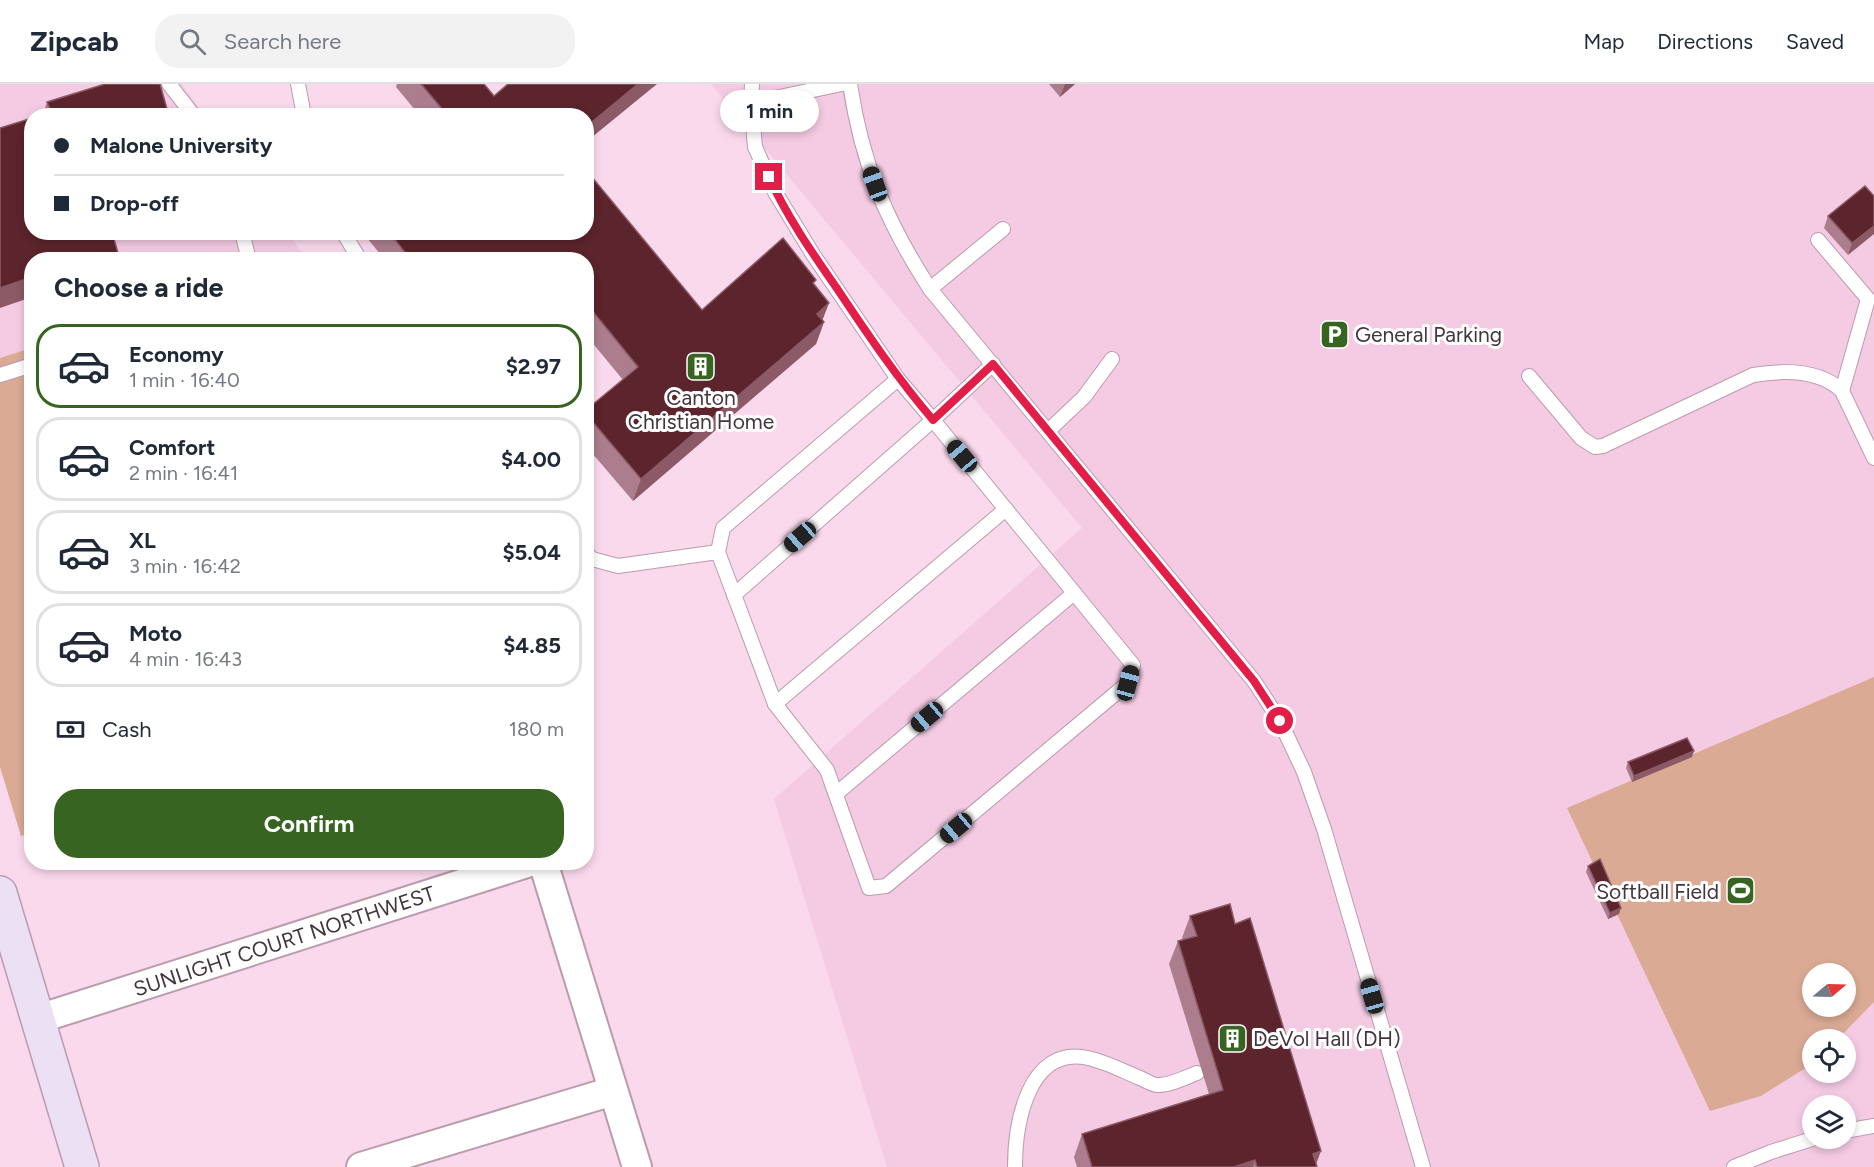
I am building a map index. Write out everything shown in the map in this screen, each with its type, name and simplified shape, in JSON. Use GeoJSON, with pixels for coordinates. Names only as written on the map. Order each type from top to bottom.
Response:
{"type":"FeatureCollection","features":[{"type":"Feature","properties":{"kind":"street","name":"SUNLIGHT COURT NORTHWEST"},"geometry":{"type":"LineString","coordinates":[[38,1019],[506,870]]}},
{"type":"Feature","properties":{"kind":"street"},"geometry":{"type":"LineString","coordinates":[[545,870],[637,1167]]}},
{"type":"Feature","properties":{"kind":"street"},"geometry":{"type":"LineString","coordinates":[[0,893],[82,1167]]}},
{"type":"Feature","properties":{"kind":"street"},"geometry":{"type":"LineString","coordinates":[[362,1167],[613,1091]]}},
{"type":"Feature","properties":{"kind":"lane"},"geometry":{"type":"LineString","coordinates":[[169,84],[188,108]]}},
{"type":"Feature","properties":{"kind":"lane"},"geometry":{"type":"LineString","coordinates":[[298,84],[302,108]]}},
{"type":"Feature","properties":{"kind":"lane"},"geometry":{"type":"LineString","coordinates":[[752,84],[756,147],[776,192],[812,253],[898,379],[1133,665],[1128,683],[886,886],[869,888],[827,770],[775,704],[718,552],[723,528],[898,379]]}},
{"type":"Feature","properties":{"kind":"lane"},"geometry":{"type":"LineString","coordinates":[[752,103],[842,84]]}},
{"type":"Feature","properties":{"kind":"lane"},"geometry":{"type":"LineString","coordinates":[[850,84],[863,151],[881,201],[904,249],[930,289],[1254,681],[1280,721],[1304,772],[1324,830],[1423,1167]]}},
{"type":"Feature","properties":{"kind":"lane"},"geometry":{"type":"LineString","coordinates":[[930,289],[1003,229]]}},
{"type":"Feature","properties":{"kind":"lane"},"geometry":{"type":"LineString","coordinates":[[1818,240],[1868,299],[1842,391]]}},
{"type":"Feature","properties":{"kind":"lane"},"geometry":{"type":"LineString","coordinates":[[1048,431],[1084,397],[1112,358]]}},
{"type":"Feature","properties":{"kind":"lane"},"geometry":{"type":"LineString","coordinates":[[734,595],[933,420],[993,364]]}},
{"type":"Feature","properties":{"kind":"lane"},"geometry":{"type":"LineString","coordinates":[[0,375],[24,367]]}},
{"type":"Feature","properties":{"kind":"lane"},"geometry":{"type":"LineString","coordinates":[[1529,376],[1581,438],[1595,447],[1603,446],[1754,375],[1770,372],[1808,374],[1824,378],[1842,391],[1874,458]]}},
{"type":"Feature","properties":{"kind":"lane"},"geometry":{"type":"LineString","coordinates":[[775,704],[1006,509]]}},
{"type":"Feature","properties":{"kind":"lane"},"geometry":{"type":"LineString","coordinates":[[594,560],[618,566],[718,552]]}},
{"type":"Feature","properties":{"kind":"lane"},"geometry":{"type":"LineString","coordinates":[[836,794],[1074,593]]}},
{"type":"Feature","properties":{"kind":"lane"},"geometry":{"type":"LineString","coordinates":[[1015,1167],[1015,1142],[1020,1116],[1039,1074],[1048,1065],[1060,1059],[1088,1058],[1158,1085],[1197,1073]]}},
{"type":"Feature","properties":{"kind":"lane"},"geometry":{"type":"LineString","coordinates":[[1856,1129],[1874,1126]]}},
{"type":"Feature","properties":{"kind":"lane"},"geometry":{"type":"LineString","coordinates":[[1734,1167],[1802,1142]]}},
{"type":"Feature","properties":{"kind":"shaded area"},"geometry":{"type":"Polygon","coordinates":[[[0,84],[182,84],[199,108],[24,108],[24,240],[293,240],[302,252],[24,252],[24,350],[0,358],[0,84]]]}},
{"type":"Feature","properties":{"kind":"shaded area"},"geometry":{"type":"Polygon","coordinates":[[[711,84],[1874,84],[1874,1167],[887,1167],[774,799],[1082,528],[711,84]]]}},
{"type":"Feature","properties":{"kind":"shaded area"},"geometry":{"type":"Polygon","coordinates":[[[24,350],[24,835],[21,836],[0,767],[0,358],[24,350]]]}},
{"type":"Feature","properties":{"kind":"shaded area","name":"Softball Field"},"geometry":{"type":"Polygon","coordinates":[[[1874,677],[1874,1002],[1848,1029],[1802,1029],[1802,1070],[1761,1096],[1710,1111],[1567,808],[1874,677]]]}},
{"type":"Feature","properties":{"kind":"building"},"geometry":{"type":"Polygon","coordinates":[[[105,84],[160,84],[167,108],[50,108],[47,102],[105,84]]]}},
{"type":"Feature","properties":{"kind":"building"},"geometry":{"type":"Polygon","coordinates":[[[421,84],[484,84],[494,96],[508,84],[638,84],[594,120],[594,108],[441,108],[421,84]]]}},
{"type":"Feature","properties":{"kind":"building"},"geometry":{"type":"Polygon","coordinates":[[[24,120],[24,240],[114,240],[118,252],[24,252],[24,280],[0,288],[0,128],[24,120]]]}},
{"type":"Feature","properties":{"kind":"building","name":"Canton Christian Home"},"geometry":{"type":"Polygon","coordinates":[[[594,180],[702,310],[783,238],[816,280],[813,283],[829,303],[817,314],[824,322],[641,479],[594,423],[594,403],[638,367],[594,313],[594,252],[405,252],[395,240],[594,240],[594,180]]]}},
{"type":"Feature","properties":{"kind":"building"},"geometry":{"type":"Polygon","coordinates":[[[1865,186],[1874,196],[1874,226],[1852,243],[1828,216],[1865,186]]]}},
{"type":"Feature","properties":{"kind":"building"},"geometry":{"type":"Polygon","coordinates":[[[1687,738],[1694,751],[1634,776],[1628,762],[1687,738]]]}},
{"type":"Feature","properties":{"kind":"building"},"geometry":{"type":"Polygon","coordinates":[[[1600,859],[1621,908],[1610,913],[1588,866],[1600,859]]]}},
{"type":"Feature","properties":{"kind":"building","name":"DeVol Hall (DH)"},"geometry":{"type":"Polygon","coordinates":[[[1230,904],[1235,924],[1250,918],[1321,1151],[1313,1154],[1317,1167],[1257,1167],[1255,1160],[1234,1167],[1092,1167],[1082,1134],[1223,1090],[1178,941],[1197,936],[1190,916],[1230,904]]]}},
{"type":"Feature","properties":{"kind":"place","name":"General Parking"},"geometry":{"type":"Point","coordinates":[1334,334]}},
{"type":"Feature","properties":{"kind":"place","name":"Canton Christian Home"},"geometry":{"type":"Point","coordinates":[701,366]}},
{"type":"Feature","properties":{"kind":"place","name":"Softball Field"},"geometry":{"type":"Point","coordinates":[1740,891]}},
{"type":"Feature","properties":{"kind":"place","name":"DeVol Hall (DH)"},"geometry":{"type":"Point","coordinates":[1232,1038]}},
{"type":"Feature","properties":{"kind":"route"},"geometry":{"type":"LineString","coordinates":[[769,177],[812,253],[898,379],[933,420],[993,364],[1254,681],[1280,721]]}}]}
